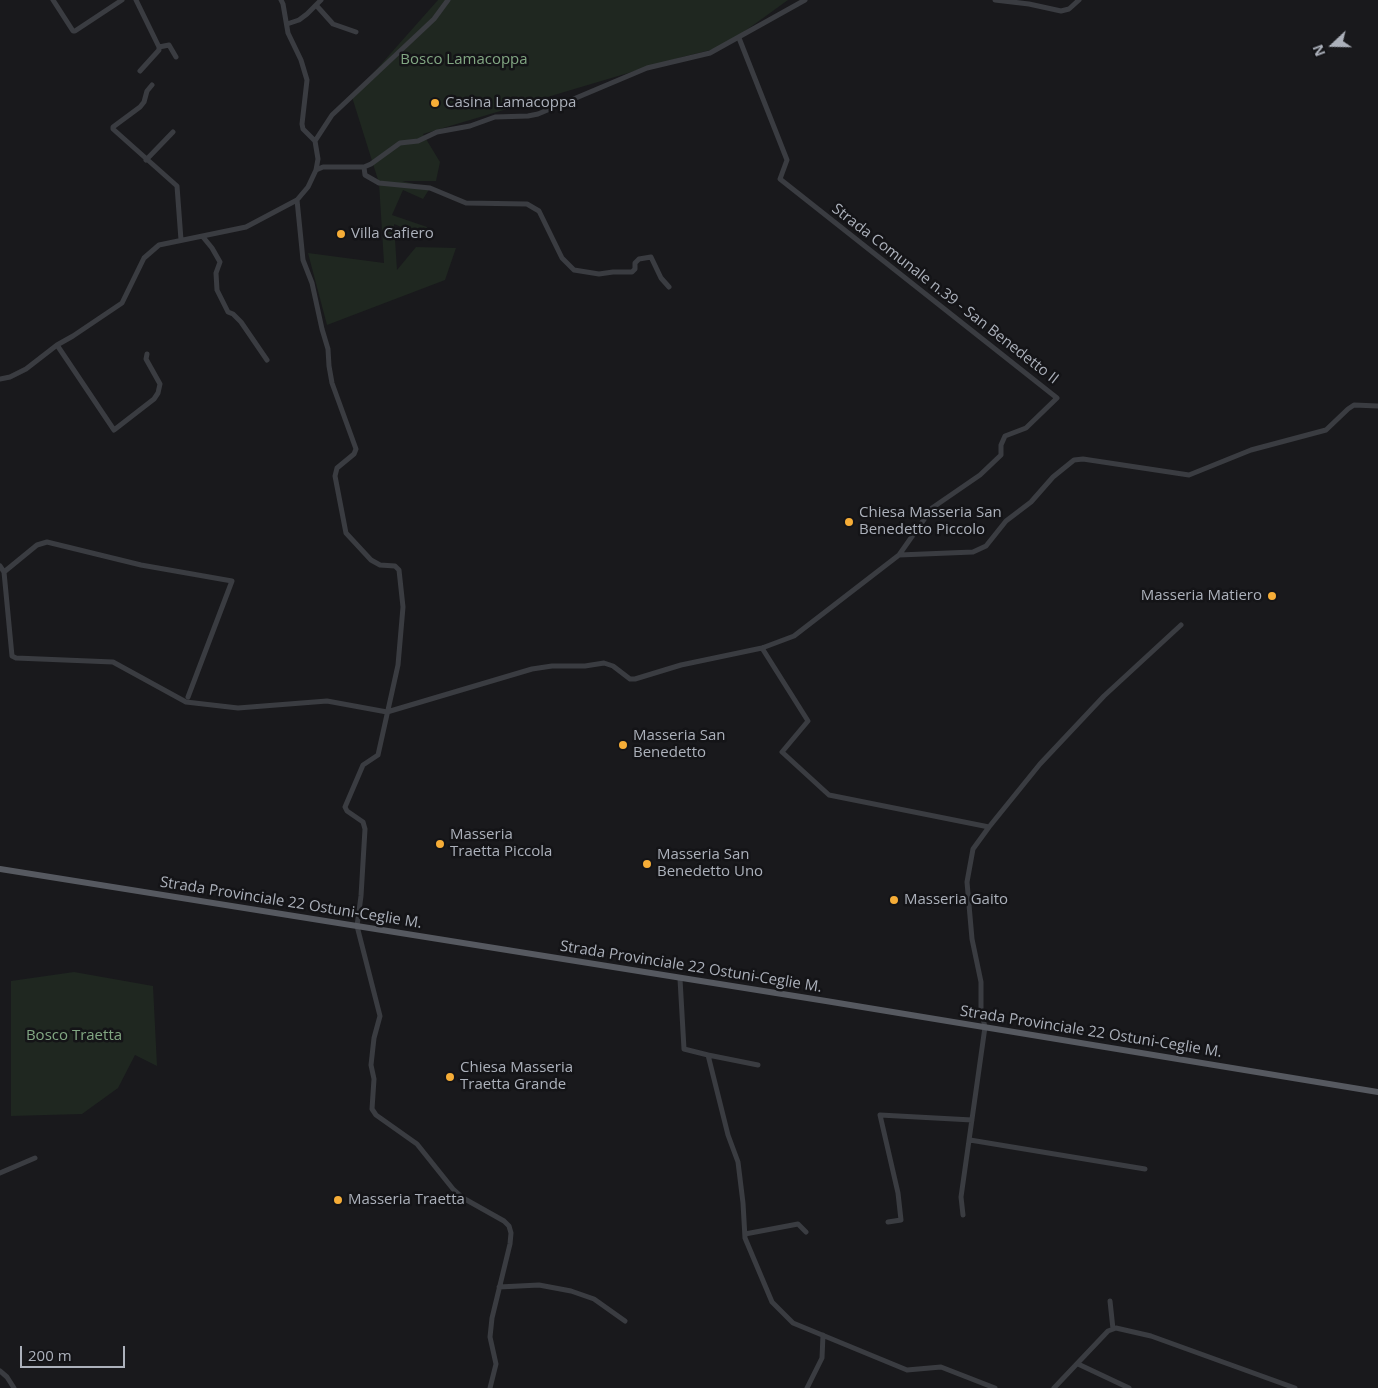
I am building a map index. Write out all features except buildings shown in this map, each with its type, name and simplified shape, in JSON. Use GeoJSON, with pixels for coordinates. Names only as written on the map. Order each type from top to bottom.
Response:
{"type":"FeatureCollection","features":[{"type":"Feature","properties":{"kind":"main road","name":"Strada Provinciale 22 Ostuni-Ceglie M."},"geometry":{"type":"LineString","coordinates":[[0,869],[1378,1092]]}},
{"type":"Feature","properties":{"kind":"street"},"geometry":{"type":"LineString","coordinates":[[53,0],[75,32],[122,0]]}},
{"type":"Feature","properties":{"kind":"street"},"geometry":{"type":"LineString","coordinates":[[136,0],[159,47],[159,50],[140,71]]}},
{"type":"Feature","properties":{"kind":"street"},"geometry":{"type":"LineString","coordinates":[[0,379],[17,375],[57,345],[122,303],[144,258],[159,246],[246,227],[297,200],[308,187],[316,170],[318,159],[315,140],[304,129],[302,124],[307,80],[305,68],[291,40],[281,0]]}},
{"type":"Feature","properties":{"kind":"street"},"geometry":{"type":"LineString","coordinates":[[287,24],[299,20],[321,0]]}},
{"type":"Feature","properties":{"kind":"street"},"geometry":{"type":"LineString","coordinates":[[315,140],[332,115],[434,19],[448,0]]}},
{"type":"Feature","properties":{"kind":"street"},"geometry":{"type":"LineString","coordinates":[[316,170],[324,167],[364,166],[371,164],[400,143],[418,141],[438,132],[470,126],[494,117],[538,114],[647,68],[710,53],[805,0]]}},
{"type":"Feature","properties":{"kind":"street"},"geometry":{"type":"LineString","coordinates":[[995,0],[1066,11],[1079,0]]}},
{"type":"Feature","properties":{"kind":"street"},"geometry":{"type":"LineString","coordinates":[[316,5],[332,24],[356,32]]}},
{"type":"Feature","properties":{"kind":"street","name":"Strada Comunale n.39 - San Benedetto II"},"geometry":{"type":"LineString","coordinates":[[738,38],[787,160],[780,179],[1057,398],[1026,428],[1005,436],[1000,446],[1001,455],[980,475],[932,508],[900,555]]}},
{"type":"Feature","properties":{"kind":"street"},"geometry":{"type":"LineString","coordinates":[[159,47],[169,45],[176,57]]}},
{"type":"Feature","properties":{"kind":"street"},"geometry":{"type":"LineString","coordinates":[[152,85],[147,91],[144,102],[140,107],[113,127],[113,129],[177,186],[181,240]]}},
{"type":"Feature","properties":{"kind":"street"},"geometry":{"type":"LineString","coordinates":[[146,160],[173,132]]}},
{"type":"Feature","properties":{"kind":"street"},"geometry":{"type":"LineString","coordinates":[[364,166],[365,175],[379,183],[430,188],[466,204],[527,204],[539,211],[562,258],[574,270],[599,274],[632,272],[635,269],[635,262],[651,257],[661,278],[669,287]]}},
{"type":"Feature","properties":{"kind":"street"},"geometry":{"type":"LineString","coordinates":[[297,200],[303,260],[312,283],[328,349],[332,383],[356,450],[354,454],[337,468],[335,476],[346,533],[371,560],[380,564],[395,566],[401,575],[403,607],[398,665],[378,755],[363,765],[345,806],[347,811],[363,822],[365,829],[361,896],[357,926],[380,1016],[374,1038],[371,1066],[374,1080],[372,1109],[417,1144],[453,1189],[463,1198],[504,1221],[509,1226],[511,1233],[510,1244],[492,1318],[490,1337],[496,1364],[490,1388]]}},
{"type":"Feature","properties":{"kind":"street"},"geometry":{"type":"LineString","coordinates":[[204,237],[220,262],[216,273],[216,290],[228,312],[241,322],[267,360]]}},
{"type":"Feature","properties":{"kind":"street"},"geometry":{"type":"LineString","coordinates":[[57,345],[114,430],[154,399],[158,393],[160,384],[146,359],[147,354]]}},
{"type":"Feature","properties":{"kind":"street"},"geometry":{"type":"LineString","coordinates":[[0,566],[4,572],[12,656],[16,658],[113,662],[186,702],[238,708],[327,701],[387,712],[532,669],[604,663],[613,666],[630,679],[635,679],[681,665],[762,648],[794,636],[900,555],[973,552],[986,546],[1006,521],[1031,502],[1054,477],[1074,460],[1083,458],[1189,475],[1251,450],[1326,430],[1354,405],[1378,406]]}},
{"type":"Feature","properties":{"kind":"street"},"geometry":{"type":"LineString","coordinates":[[4,572],[37,545],[46,542],[141,565],[232,581],[188,697]]}},
{"type":"Feature","properties":{"kind":"street"},"geometry":{"type":"LineString","coordinates":[[963,1215],[961,1197],[985,1027],[981,1010],[981,982],[972,938],[967,882],[973,849],[1040,764],[1104,696],[1181,625]]}},
{"type":"Feature","properties":{"kind":"street"},"geometry":{"type":"LineString","coordinates":[[762,648],[808,721],[782,752],[830,795],[990,827]]}},
{"type":"Feature","properties":{"kind":"street"},"geometry":{"type":"LineString","coordinates":[[680,979],[684,1049],[758,1065]]}},
{"type":"Feature","properties":{"kind":"street"},"geometry":{"type":"LineString","coordinates":[[708,1055],[728,1135],[738,1162],[745,1234],[772,1302],[794,1323],[907,1370],[941,1367],[995,1388]]}},
{"type":"Feature","properties":{"kind":"street"},"geometry":{"type":"LineString","coordinates":[[888,1222],[901,1220],[898,1193],[880,1115],[972,1120]]}},
{"type":"Feature","properties":{"kind":"street"},"geometry":{"type":"LineString","coordinates":[[970,1140],[1145,1169]]}},
{"type":"Feature","properties":{"kind":"street"},"geometry":{"type":"LineString","coordinates":[[0,1173],[35,1158]]}},
{"type":"Feature","properties":{"kind":"street"},"geometry":{"type":"LineString","coordinates":[[745,1234],[798,1224],[806,1232]]}},
{"type":"Feature","properties":{"kind":"street"},"geometry":{"type":"LineString","coordinates":[[499,1287],[539,1285],[571,1291],[594,1299],[625,1320]]}},
{"type":"Feature","properties":{"kind":"street"},"geometry":{"type":"LineString","coordinates":[[1110,1301],[1112,1329]]}},
{"type":"Feature","properties":{"kind":"street"},"geometry":{"type":"LineString","coordinates":[[1054,1388],[1108,1331],[1116,1328],[1151,1336],[1295,1388]]}},
{"type":"Feature","properties":{"kind":"street"},"geometry":{"type":"LineString","coordinates":[[807,1388],[822,1358],[823,1336]]}},
{"type":"Feature","properties":{"kind":"street"},"geometry":{"type":"LineString","coordinates":[[1078,1364],[1129,1388]]}},
{"type":"Feature","properties":{"kind":"street"},"geometry":{"type":"LineString","coordinates":[[0,1372],[7,1377],[14,1388]]}},
{"type":"Feature","properties":{"kind":"green space","name":"Bosco Lamacoppa"},"geometry":{"type":"Polygon","coordinates":[[[438,0],[788,0],[723,47],[682,57],[423,134],[440,162],[436,181],[402,181],[430,188],[423,199],[403,190],[392,215],[427,227],[423,236],[394,224],[397,270],[416,247],[456,248],[445,280],[327,325],[308,253],[384,263],[379,183],[352,97],[438,0]]]}},
{"type":"Feature","properties":{"kind":"green space","name":"Bosco Traetta"},"geometry":{"type":"Polygon","coordinates":[[[74,972],[153,986],[157,1066],[135,1055],[118,1088],[82,1114],[11,1116],[11,981],[74,972]]]}},
{"type":"Feature","properties":{"kind":"place","name":"Casina Lamacoppa"},"geometry":{"type":"Point","coordinates":[435,103]}},
{"type":"Feature","properties":{"kind":"place","name":"Villa Cafiero"},"geometry":{"type":"Point","coordinates":[341,234]}},
{"type":"Feature","properties":{"kind":"place","name":"Chiesa Masseria San Benedetto Piccolo"},"geometry":{"type":"Point","coordinates":[849,522]}},
{"type":"Feature","properties":{"kind":"place","name":"Masseria Matiero"},"geometry":{"type":"Point","coordinates":[1272,596]}},
{"type":"Feature","properties":{"kind":"place","name":"Masseria San Benedetto"},"geometry":{"type":"Point","coordinates":[623,745]}},
{"type":"Feature","properties":{"kind":"place","name":"Masseria Traetta Piccola"},"geometry":{"type":"Point","coordinates":[440,844]}},
{"type":"Feature","properties":{"kind":"place","name":"Masseria San Benedetto Uno"},"geometry":{"type":"Point","coordinates":[647,864]}},
{"type":"Feature","properties":{"kind":"place","name":"Masseria Gaito"},"geometry":{"type":"Point","coordinates":[894,900]}},
{"type":"Feature","properties":{"kind":"place","name":"Chiesa Masseria Traetta Grande"},"geometry":{"type":"Point","coordinates":[450,1077]}},
{"type":"Feature","properties":{"kind":"place","name":"Masseria Traetta"},"geometry":{"type":"Point","coordinates":[338,1200]}}]}
